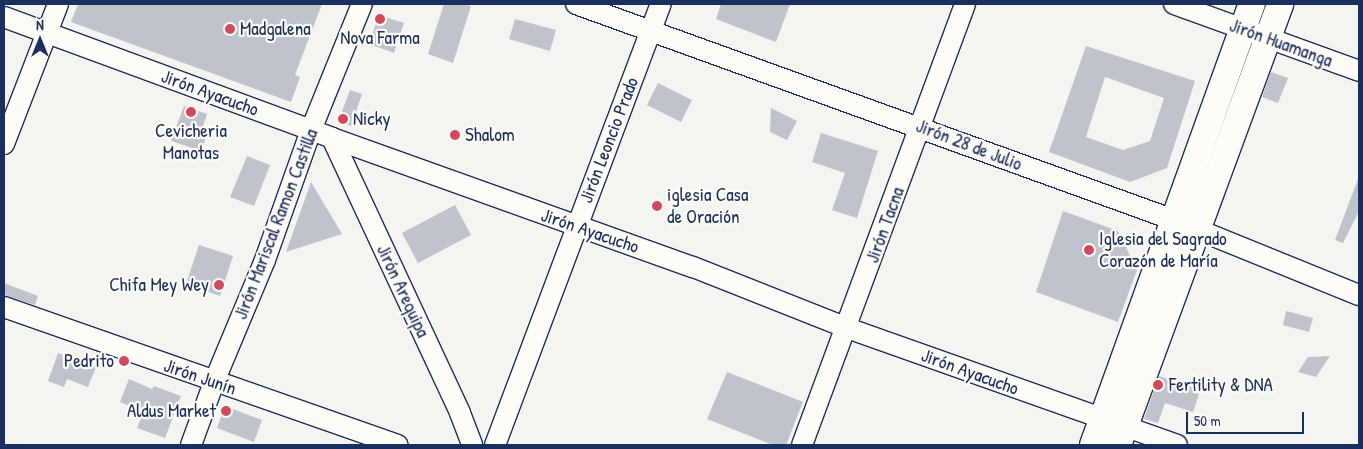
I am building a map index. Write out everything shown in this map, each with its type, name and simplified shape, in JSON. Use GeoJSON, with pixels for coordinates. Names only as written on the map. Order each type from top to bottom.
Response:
{"type":"FeatureCollection","features":[{"type":"Feature","properties":{"kind":"main road"},"geometry":{"type":"LineString","coordinates":[[1094,445],[1115,430],[1186,225],[1252,4]]}},
{"type":"Feature","properties":{"kind":"main road"},"geometry":{"type":"LineString","coordinates":[[1186,225],[1280,4]]}},
{"type":"Feature","properties":{"kind":"street"},"geometry":{"type":"LineString","coordinates":[[4,144],[58,4]]}},
{"type":"Feature","properties":{"kind":"street","name":"Jirón Mariscal Ramon Castilla"},"geometry":{"type":"LineString","coordinates":[[191,445],[214,382],[265,260],[311,130],[362,4]]}},
{"type":"Feature","properties":{"kind":"street","name":"Jirón 28 de Julio"},"geometry":{"type":"LineString","coordinates":[[576,4],[650,32],[921,127],[1186,225],[1359,295]]}},
{"type":"Feature","properties":{"kind":"street","name":"Jirón Leoncio Prado"},"geometry":{"type":"LineString","coordinates":[[495,445],[661,4]]}},
{"type":"Feature","properties":{"kind":"street","name":"Jirón Tacna"},"geometry":{"type":"LineString","coordinates":[[802,445],[847,328],[965,4]]}},
{"type":"Feature","properties":{"kind":"street","name":"Jirón Huamanga"},"geometry":{"type":"LineString","coordinates":[[1174,4],[1359,71]]}},
{"type":"Feature","properties":{"kind":"street","name":"Jirón Ayacucho"},"geometry":{"type":"LineString","coordinates":[[4,16],[576,227],[693,267],[1115,430],[1177,445]]}},
{"type":"Feature","properties":{"kind":"street","name":"Jirón Arequipa"},"geometry":{"type":"LineString","coordinates":[[332,138],[460,413],[472,445]]}},
{"type":"Feature","properties":{"kind":"street","name":"Jirón Junín"},"geometry":{"type":"LineString","coordinates":[[4,307],[397,445]]}},
{"type":"Feature","properties":{"kind":"building"},"geometry":{"type":"Polygon","coordinates":[[[78,4],[322,4],[295,75],[300,77],[291,102],[71,22],[78,4]]]}},
{"type":"Feature","properties":{"kind":"building"},"geometry":{"type":"Polygon","coordinates":[[[444,4],[471,6],[453,63],[428,54],[444,4]]]}},
{"type":"Feature","properties":{"kind":"building"},"geometry":{"type":"Polygon","coordinates":[[[721,4],[790,4],[776,42],[716,19],[721,4]]]}},
{"type":"Feature","properties":{"kind":"building"},"geometry":{"type":"Polygon","coordinates":[[[379,15],[404,23],[394,53],[369,44],[379,15]]]}},
{"type":"Feature","properties":{"kind":"building"},"geometry":{"type":"Polygon","coordinates":[[[515,19],[556,30],[550,51],[509,39],[515,19]]]}},
{"type":"Feature","properties":{"kind":"building"},"geometry":{"type":"Polygon","coordinates":[[[1086,46],[1195,81],[1167,168],[1130,182],[1049,152],[1086,46]],[[1105,77],[1086,137],[1123,150],[1150,141],[1164,98],[1105,77]]]}},
{"type":"Feature","properties":{"kind":"building"},"geometry":{"type":"Polygon","coordinates":[[[1271,72],[1288,78],[1278,103],[1262,97],[1271,72]]]}},
{"type":"Feature","properties":{"kind":"building"},"geometry":{"type":"Polygon","coordinates":[[[658,83],[692,100],[681,122],[647,105],[658,83]]]}},
{"type":"Feature","properties":{"kind":"building"},"geometry":{"type":"Polygon","coordinates":[[[350,90],[362,94],[351,126],[342,123],[340,117],[350,90]]]}},
{"type":"Feature","properties":{"kind":"building"},"geometry":{"type":"Polygon","coordinates":[[[184,106],[207,114],[201,133],[207,135],[201,151],[171,141],[184,106]]]}},
{"type":"Feature","properties":{"kind":"building"},"geometry":{"type":"Polygon","coordinates":[[[771,108],[797,121],[787,140],[770,132],[771,108]]]}},
{"type":"Feature","properties":{"kind":"building"},"geometry":{"type":"Polygon","coordinates":[[[821,133],[878,151],[857,218],[832,210],[845,173],[812,162],[821,133]]]}},
{"type":"Feature","properties":{"kind":"building"},"geometry":{"type":"Polygon","coordinates":[[[247,156],[270,165],[254,206],[230,197],[247,156]]]}},
{"type":"Feature","properties":{"kind":"building"},"geometry":{"type":"Polygon","coordinates":[[[1358,179],[1359,211],[1343,243],[1335,240],[1358,179]]]}},
{"type":"Feature","properties":{"kind":"building"},"geometry":{"type":"Polygon","coordinates":[[[311,182],[342,234],[286,252],[311,182]]]}},
{"type":"Feature","properties":{"kind":"building"},"geometry":{"type":"Polygon","coordinates":[[[455,205],[471,235],[418,263],[402,233],[455,205]]]}},
{"type":"Feature","properties":{"kind":"building","name":"Iglesia del Sagrado Corazón de María"},"geometry":{"type":"Polygon","coordinates":[[[1063,211],[1118,231],[1137,270],[1118,322],[1036,292],[1063,211]]]}},
{"type":"Feature","properties":{"kind":"building"},"geometry":{"type":"Polygon","coordinates":[[[199,245],[233,256],[220,296],[186,284],[199,245]]]}},
{"type":"Feature","properties":{"kind":"building"},"geometry":{"type":"Polygon","coordinates":[[[4,283],[38,296],[35,305],[4,295],[4,283]]]}},
{"type":"Feature","properties":{"kind":"building"},"geometry":{"type":"Polygon","coordinates":[[[1286,311],[1313,318],[1309,332],[1283,325],[1286,311]]]}},
{"type":"Feature","properties":{"kind":"building"},"geometry":{"type":"Polygon","coordinates":[[[58,353],[96,367],[88,387],[67,379],[64,387],[48,381],[58,353]]]}},
{"type":"Feature","properties":{"kind":"building"},"geometry":{"type":"Polygon","coordinates":[[[1330,356],[1316,377],[1298,372],[1308,357],[1330,356]]]}},
{"type":"Feature","properties":{"kind":"building"},"geometry":{"type":"Polygon","coordinates":[[[727,372],[803,402],[786,445],[773,445],[707,419],[727,372]]]}},
{"type":"Feature","properties":{"kind":"building"},"geometry":{"type":"Polygon","coordinates":[[[1159,376],[1196,388],[1195,393],[1199,394],[1193,412],[1165,403],[1158,423],[1144,419],[1159,376]]]}},
{"type":"Feature","properties":{"kind":"building"},"geometry":{"type":"Polygon","coordinates":[[[129,379],[152,389],[154,386],[181,396],[165,438],[137,428],[144,412],[120,402],[129,379]]]}},
{"type":"Feature","properties":{"kind":"building"},"geometry":{"type":"Polygon","coordinates":[[[225,406],[262,420],[254,442],[217,428],[225,406]]]}},
{"type":"Feature","properties":{"kind":"place","name":"Nova Farma"},"geometry":{"type":"Point","coordinates":[380,19]}},
{"type":"Feature","properties":{"kind":"place","name":"Madgalena"},"geometry":{"type":"Point","coordinates":[230,29]}},
{"type":"Feature","properties":{"kind":"place","name":"Cevicheria Manotas"},"geometry":{"type":"Point","coordinates":[191,112]}},
{"type":"Feature","properties":{"kind":"place","name":"Nicky"},"geometry":{"type":"Point","coordinates":[343,119]}},
{"type":"Feature","properties":{"kind":"place","name":"Shalom"},"geometry":{"type":"Point","coordinates":[455,135]}},
{"type":"Feature","properties":{"kind":"place","name":"iglesia Casa de Oración"},"geometry":{"type":"Point","coordinates":[657,206]}},
{"type":"Feature","properties":{"kind":"place","name":"Iglesia del Sagrado Corazón de María"},"geometry":{"type":"Point","coordinates":[1089,250]}},
{"type":"Feature","properties":{"kind":"place","name":"Chifa Mey Wey"},"geometry":{"type":"Point","coordinates":[219,285]}},
{"type":"Feature","properties":{"kind":"place","name":"Pedrito"},"geometry":{"type":"Point","coordinates":[124,361]}},
{"type":"Feature","properties":{"kind":"place","name":"Fertility & DNA"},"geometry":{"type":"Point","coordinates":[1158,385]}},
{"type":"Feature","properties":{"kind":"place","name":"Aldus Market"},"geometry":{"type":"Point","coordinates":[226,411]}}]}
